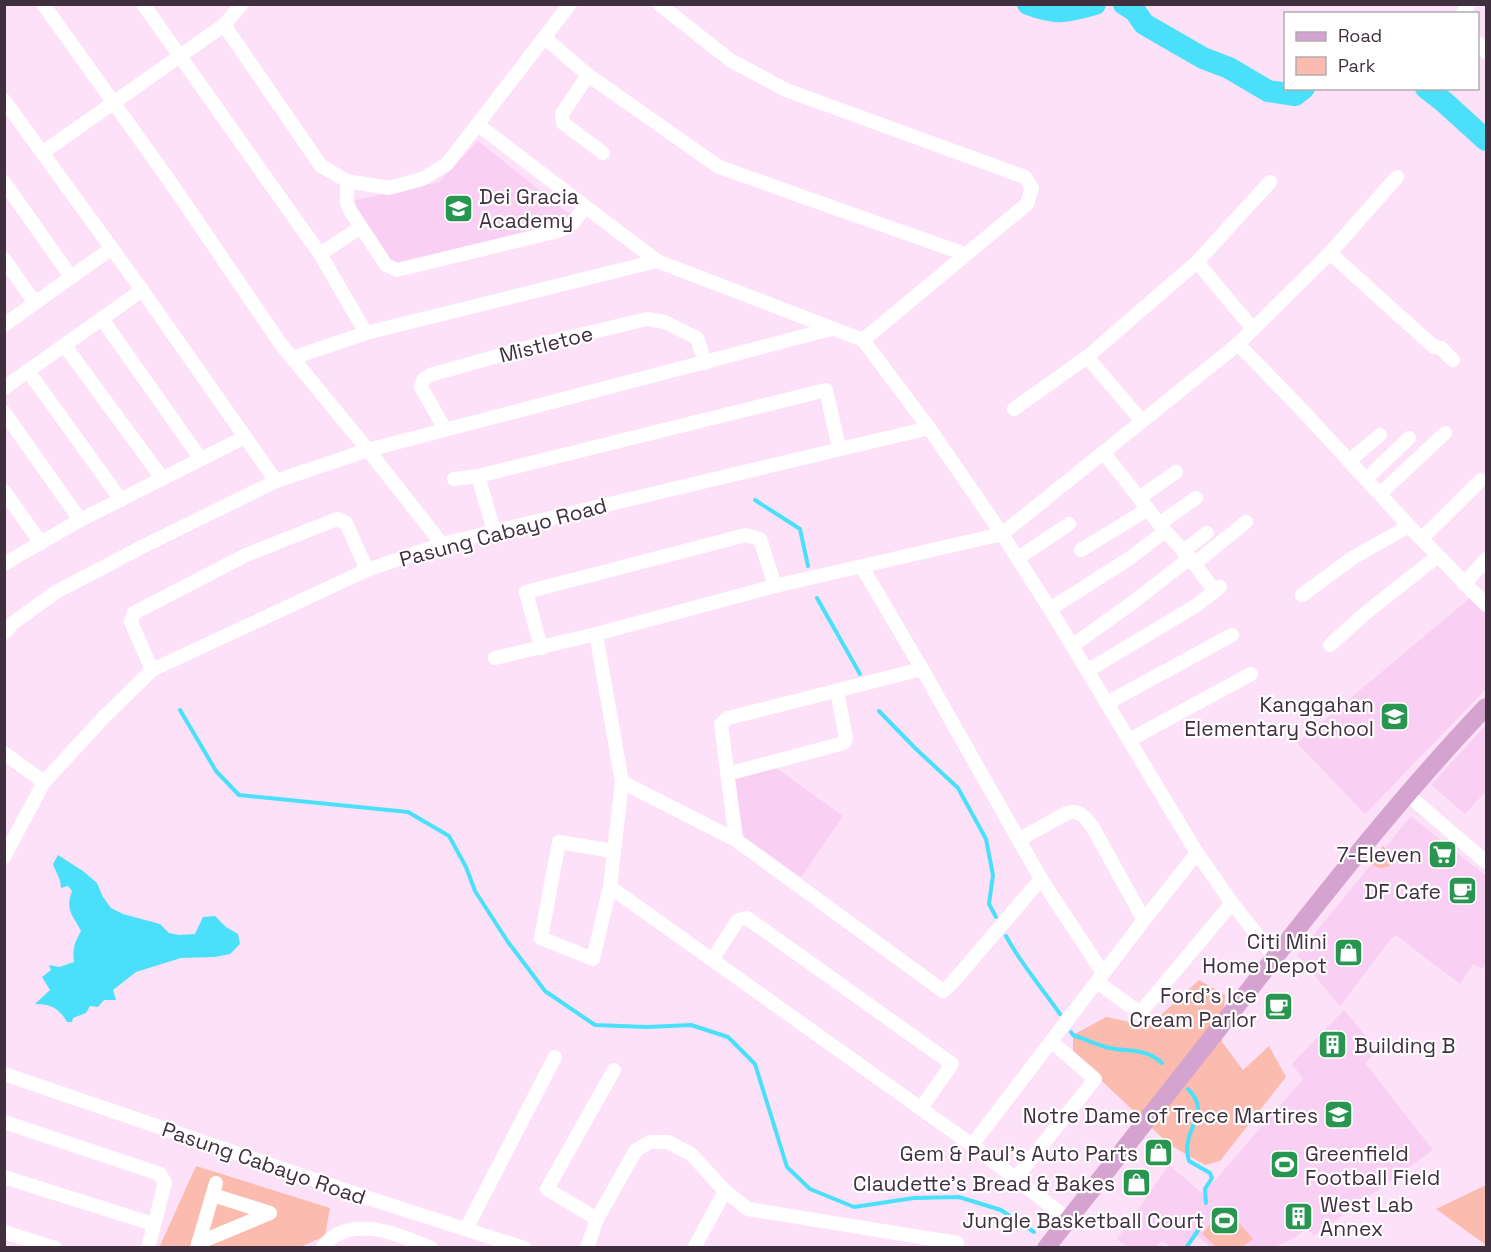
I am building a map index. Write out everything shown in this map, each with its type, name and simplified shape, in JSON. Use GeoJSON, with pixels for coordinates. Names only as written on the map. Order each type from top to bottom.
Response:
{"type":"FeatureCollection","features":[{"type":"Feature","properties":{"kind":"main road"},"geometry":{"type":"LineString","coordinates":[[1046,1248],[1407,794],[1486,707]]}},
{"type":"Feature","properties":{"kind":"street"},"geometry":{"type":"LineString","coordinates":[[42,4],[309,381],[368,450],[442,544]]}},
{"type":"Feature","properties":{"kind":"street"},"geometry":{"type":"LineString","coordinates":[[42,153],[224,25],[242,4]]}},
{"type":"Feature","properties":{"kind":"street"},"geometry":{"type":"LineString","coordinates":[[224,25],[321,166],[347,181],[389,188],[422,179],[447,164],[570,4]]}},
{"type":"Feature","properties":{"kind":"street"},"geometry":{"type":"LineString","coordinates":[[659,4],[730,60],[786,90],[1025,177],[1032,188],[1027,204],[862,340]]}},
{"type":"Feature","properties":{"kind":"street"},"geometry":{"type":"LineString","coordinates":[[151,7],[178,56],[320,254],[366,333]]}},
{"type":"Feature","properties":{"kind":"street"},"geometry":{"type":"LineString","coordinates":[[544,38],[588,75],[719,166],[965,254]]}},
{"type":"Feature","properties":{"kind":"street"},"geometry":{"type":"LineString","coordinates":[[588,75],[562,114],[563,123],[603,153]]}},
{"type":"Feature","properties":{"kind":"street"},"geometry":{"type":"LineString","coordinates":[[5,101],[142,290],[276,481]]}},
{"type":"Feature","properties":{"kind":"street"},"geometry":{"type":"LineString","coordinates":[[478,125],[657,261],[862,340],[930,428],[1002,534],[1050,609],[1197,853],[1275,958]]}},
{"type":"Feature","properties":{"kind":"street"},"geometry":{"type":"LineString","coordinates":[[495,658],[596,634],[775,586],[1002,534],[1238,344],[1330,253],[1397,177]]}},
{"type":"Feature","properties":{"kind":"street"},"geometry":{"type":"LineString","coordinates":[[347,181],[347,203],[360,227],[386,265],[397,270],[558,231],[573,222],[585,207]]}},
{"type":"Feature","properties":{"kind":"street"},"geometry":{"type":"LineString","coordinates":[[4,182],[71,277]]}},
{"type":"Feature","properties":{"kind":"street"},"geometry":{"type":"LineString","coordinates":[[1014,409],[1087,357],[1197,262],[1270,182]]}},
{"type":"Feature","properties":{"kind":"street"},"geometry":{"type":"LineString","coordinates":[[320,254],[360,227]]}},
{"type":"Feature","properties":{"kind":"street"},"geometry":{"type":"LineString","coordinates":[[4,326],[112,248]]}},
{"type":"Feature","properties":{"kind":"street"},"geometry":{"type":"LineString","coordinates":[[1330,253],[1434,347],[1441,348],[1453,360]]}},
{"type":"Feature","properties":{"kind":"street"},"geometry":{"type":"LineString","coordinates":[[4,259],[35,303]]}},
{"type":"Feature","properties":{"kind":"street"},"geometry":{"type":"LineString","coordinates":[[292,358],[366,333],[657,261]]}},
{"type":"Feature","properties":{"kind":"street"},"geometry":{"type":"LineString","coordinates":[[1197,262],[1253,329]]}},
{"type":"Feature","properties":{"kind":"street"},"geometry":{"type":"LineString","coordinates":[[4,388],[142,290]]}},
{"type":"Feature","properties":{"kind":"street"},"geometry":{"type":"LineString","coordinates":[[102,319],[200,458]]}},
{"type":"Feature","properties":{"kind":"street","name":"Mistletoe"},"geometry":{"type":"LineString","coordinates":[[445,429],[421,387],[424,379],[430,375],[533,346],[647,319],[665,322],[697,338],[705,363]]}},
{"type":"Feature","properties":{"kind":"street"},"geometry":{"type":"LineString","coordinates":[[7,624],[56,592],[276,481],[368,450],[831,329]]}},
{"type":"Feature","properties":{"kind":"street"},"geometry":{"type":"LineString","coordinates":[[1238,344],[1464,584],[1486,604]]}},
{"type":"Feature","properties":{"kind":"street"},"geometry":{"type":"LineString","coordinates":[[65,346],[162,478]]}},
{"type":"Feature","properties":{"kind":"street"},"geometry":{"type":"LineString","coordinates":[[1087,357],[1141,420]]}},
{"type":"Feature","properties":{"kind":"street"},"geometry":{"type":"LineString","coordinates":[[28,371],[121,500]]}},
{"type":"Feature","properties":{"kind":"street"},"geometry":{"type":"LineString","coordinates":[[454,479],[478,476],[826,390],[838,448]]}},
{"type":"Feature","properties":{"kind":"street"},"geometry":{"type":"LineString","coordinates":[[4,412],[80,520]]}},
{"type":"Feature","properties":{"kind":"street","name":"Pasung Cabayo Road"},"geometry":{"type":"LineString","coordinates":[[4,857],[44,782],[104,717],[152,670],[367,570],[442,544],[838,448],[930,428]]}},
{"type":"Feature","properties":{"kind":"street"},"geometry":{"type":"LineString","coordinates":[[1380,494],[1445,433]]}},
{"type":"Feature","properties":{"kind":"street"},"geometry":{"type":"LineString","coordinates":[[1349,461],[1380,435]]}},
{"type":"Feature","properties":{"kind":"street"},"geometry":{"type":"LineString","coordinates":[[4,564],[80,520],[245,437]]}},
{"type":"Feature","properties":{"kind":"street"},"geometry":{"type":"LineString","coordinates":[[1366,479],[1409,438]]}},
{"type":"Feature","properties":{"kind":"street"},"geometry":{"type":"LineString","coordinates":[[1087,671],[1197,605],[1218,588],[1162,528],[1104,453]]}},
{"type":"Feature","properties":{"kind":"street"},"geometry":{"type":"LineString","coordinates":[[1081,550],[1143,504],[1176,472]]}},
{"type":"Feature","properties":{"kind":"street"},"geometry":{"type":"LineString","coordinates":[[478,476],[494,531]]}},
{"type":"Feature","properties":{"kind":"street"},"geometry":{"type":"LineString","coordinates":[[1422,538],[1481,480]]}},
{"type":"Feature","properties":{"kind":"street"},"geometry":{"type":"LineString","coordinates":[[4,491],[41,543]]}},
{"type":"Feature","properties":{"kind":"street"},"geometry":{"type":"LineString","coordinates":[[1050,609],[1130,558],[1196,498]]}},
{"type":"Feature","properties":{"kind":"street"},"geometry":{"type":"LineString","coordinates":[[152,670],[131,622],[134,613],[246,555],[337,519],[346,523],[367,570]]}},
{"type":"Feature","properties":{"kind":"street"},"geometry":{"type":"LineString","coordinates":[[1072,646],[1189,558],[1246,522]]}},
{"type":"Feature","properties":{"kind":"street"},"geometry":{"type":"LineString","coordinates":[[1018,558],[1069,524]]}},
{"type":"Feature","properties":{"kind":"street"},"geometry":{"type":"LineString","coordinates":[[1302,595],[1354,557],[1409,526]]}},
{"type":"Feature","properties":{"kind":"street"},"geometry":{"type":"LineString","coordinates":[[1189,558],[1208,533]]}},
{"type":"Feature","properties":{"kind":"street"},"geometry":{"type":"LineString","coordinates":[[541,648],[526,592],[746,535],[760,539],[775,586]]}},
{"type":"Feature","properties":{"kind":"street"},"geometry":{"type":"LineString","coordinates":[[1330,645],[1368,611],[1438,556]]}},
{"type":"Feature","properties":{"kind":"street"},"geometry":{"type":"LineString","coordinates":[[1464,584],[1486,559]]}},
{"type":"Feature","properties":{"kind":"street"},"geometry":{"type":"LineString","coordinates":[[862,567],[1100,978],[1140,1013],[1232,903]]}},
{"type":"Feature","properties":{"kind":"street"},"geometry":{"type":"LineString","coordinates":[[596,634],[622,782],[610,887],[593,959],[542,938],[559,842],[613,850]]}},
{"type":"Feature","properties":{"kind":"street"},"geometry":{"type":"LineString","coordinates":[[1107,703],[1232,635]]}},
{"type":"Feature","properties":{"kind":"street"},"geometry":{"type":"LineString","coordinates":[[736,840],[721,723],[728,718],[922,669]]}},
{"type":"Feature","properties":{"kind":"street"},"geometry":{"type":"LineString","coordinates":[[1129,740],[1251,674]]}},
{"type":"Feature","properties":{"kind":"street"},"geometry":{"type":"LineString","coordinates":[[727,774],[844,743],[846,738],[837,691]]}},
{"type":"Feature","properties":{"kind":"street"},"geometry":{"type":"LineString","coordinates":[[4,753],[44,782]]}},
{"type":"Feature","properties":{"kind":"street"},"geometry":{"type":"LineString","coordinates":[[622,782],[736,840],[943,991],[1041,879]]}},
{"type":"Feature","properties":{"kind":"street"},"geometry":{"type":"LineString","coordinates":[[1407,794],[1486,862]]}},
{"type":"Feature","properties":{"kind":"street"},"geometry":{"type":"LineString","coordinates":[[1020,839],[1067,813],[1074,811],[1081,814],[1092,826],[1144,920]]}},
{"type":"Feature","properties":{"kind":"street"},"geometry":{"type":"LineString","coordinates":[[972,1145],[1197,853]]}},
{"type":"Feature","properties":{"kind":"street"},"geometry":{"type":"LineString","coordinates":[[610,887],[921,1108],[1068,1219]]}},
{"type":"Feature","properties":{"kind":"street"},"geometry":{"type":"LineString","coordinates":[[712,960],[738,920],[747,918],[952,1064],[921,1108]]}},
{"type":"Feature","properties":{"kind":"street"},"geometry":{"type":"LineString","coordinates":[[1015,1179],[1095,1079],[1052,1042]]}},
{"type":"Feature","properties":{"kind":"street"},"geometry":{"type":"LineString","coordinates":[[466,1229],[555,1057]]}},
{"type":"Feature","properties":{"kind":"street"},"geometry":{"type":"LineString","coordinates":[[597,1219],[547,1189],[614,1070]]}},
{"type":"Feature","properties":{"kind":"street","name":"Pasung Cabayo Road"},"geometry":{"type":"LineString","coordinates":[[4,1074],[353,1194],[524,1248]]}},
{"type":"Feature","properties":{"kind":"street"},"geometry":{"type":"LineString","coordinates":[[4,1122],[160,1174],[165,1183],[147,1248]]}},
{"type":"Feature","properties":{"kind":"street"},"geometry":{"type":"LineString","coordinates":[[587,1248],[597,1219],[636,1150],[650,1142],[668,1142],[691,1154],[725,1191],[748,1209],[959,1246]]}},
{"type":"Feature","properties":{"kind":"street"},"geometry":{"type":"LineString","coordinates":[[4,1177],[153,1224]]}},
{"type":"Feature","properties":{"kind":"street"},"geometry":{"type":"LineString","coordinates":[[215,1189],[270,1213],[197,1245],[215,1189]]}},
{"type":"Feature","properties":{"kind":"street"},"geometry":{"type":"LineString","coordinates":[[694,1248],[725,1191]]}},
{"type":"Feature","properties":{"kind":"street"},"geometry":{"type":"LineString","coordinates":[[322,1248],[337,1234],[361,1228],[398,1234],[431,1248]]}},
{"type":"Feature","properties":{"kind":"street"},"geometry":{"type":"LineString","coordinates":[[14,1238],[55,1248]]}},
{"type":"Feature","properties":{"kind":"shaded area","name":"Dei Gracia Academy"},"geometry":{"type":"Polygon","coordinates":[[[478,141],[572,216],[554,226],[391,272],[350,201],[439,182],[478,141]]]}},
{"type":"Feature","properties":{"kind":"shaded area","name":"Kanggahan Elementary School"},"geometry":{"type":"Polygon","coordinates":[[[1471,597],[1486,612],[1486,689],[1365,814],[1297,743],[1471,597]]]}},
{"type":"Feature","properties":{"kind":"shaded area"},"geometry":{"type":"Polygon","coordinates":[[[1486,725],[1486,791],[1465,814],[1431,785],[1486,725]]]}},
{"type":"Feature","properties":{"kind":"shaded area"},"geometry":{"type":"Polygon","coordinates":[[[775,767],[843,816],[801,877],[744,837],[734,777],[775,767]]]}},
{"type":"Feature","properties":{"kind":"shaded area"},"geometry":{"type":"Polygon","coordinates":[[[1411,816],[1486,876],[1486,964],[1482,969],[1473,964],[1460,984],[1396,935],[1340,1006],[1297,955],[1411,816]]]}},
{"type":"Feature","properties":{"kind":"shaded area","name":"Notre Dame of Trece Martires"},"geometry":{"type":"Polygon","coordinates":[[[1344,1010],[1378,1050],[1365,1063],[1433,1150],[1314,1236],[1307,1228],[1294,1238],[1272,1248],[1210,1247],[1197,1236],[1182,1247],[1172,1247],[1162,1241],[1156,1247],[1127,1247],[1117,1239],[1169,1165],[1203,1194],[1303,1079],[1292,1064],[1344,1010]]]}},
{"type":"Feature","properties":{"kind":"green space"},"geometry":{"type":"Polygon","coordinates":[[[1383,846],[1393,856],[1393,861],[1388,866],[1376,867],[1370,863],[1383,846]]]}},
{"type":"Feature","properties":{"kind":"green space"},"geometry":{"type":"Polygon","coordinates":[[[1199,980],[1225,995],[1222,1042],[1243,1070],[1269,1046],[1286,1077],[1220,1161],[1205,1165],[1170,1145],[1073,1054],[1073,1035],[1106,1017],[1149,1026],[1199,980]]]}},
{"type":"Feature","properties":{"kind":"green space"},"geometry":{"type":"Polygon","coordinates":[[[196,1166],[330,1208],[325,1236],[300,1247],[159,1248],[196,1166]]]}},
{"type":"Feature","properties":{"kind":"green space"},"geometry":{"type":"Polygon","coordinates":[[[1486,1185],[1486,1245],[1436,1209],[1486,1185]]]}},
{"type":"Feature","properties":{"kind":"green space","name":"Jungle Basketball Court"},"geometry":{"type":"Polygon","coordinates":[[[1225,1206],[1253,1239],[1242,1247],[1216,1247],[1202,1234],[1225,1206]]]}},
{"type":"Feature","properties":{"kind":"water"},"geometry":{"type":"Polygon","coordinates":[[[58,855],[97,883],[111,908],[123,914],[160,924],[169,933],[179,935],[195,934],[203,917],[215,916],[226,927],[238,934],[240,944],[230,954],[181,958],[136,972],[113,990],[116,1000],[104,1000],[98,1007],[90,1006],[86,1013],[73,1018],[72,1022],[67,1022],[54,1008],[35,1004],[50,990],[42,977],[51,970],[49,965],[59,967],[74,962],[74,946],[81,931],[70,908],[72,891],[68,886],[61,888],[53,864],[58,855]]]}},
{"type":"Feature","properties":{"kind":"waterway"},"geometry":{"type":"LineString","coordinates":[[1028,4],[1054,11],[1095,4]]}},
{"type":"Feature","properties":{"kind":"waterway"},"geometry":{"type":"LineString","coordinates":[[1124,4],[1135,11],[1144,24],[1203,58],[1229,68],[1268,91],[1295,95],[1301,90]]}},
{"type":"Feature","properties":{"kind":"waterway"},"geometry":{"type":"LineString","coordinates":[[1429,90],[1486,140]]}},
{"type":"Feature","properties":{"kind":"waterway"},"geometry":{"type":"LineString","coordinates":[[755,500],[800,529],[808,566]]}},
{"type":"Feature","properties":{"kind":"waterway"},"geometry":{"type":"LineString","coordinates":[[817,598],[860,674]]}},
{"type":"Feature","properties":{"kind":"waterway"},"geometry":{"type":"LineString","coordinates":[[180,710],[216,771],[239,795],[408,812],[449,836],[466,867],[475,891],[508,942],[545,991],[595,1025],[647,1027],[691,1025],[728,1037],[755,1064],[787,1167],[810,1189],[854,1207],[914,1198],[959,1197],[1001,1210],[1034,1232]]}},
{"type":"Feature","properties":{"kind":"waterway"},"geometry":{"type":"LineString","coordinates":[[879,711],[958,788],[986,839],[993,875],[989,904],[996,917]]}},
{"type":"Feature","properties":{"kind":"waterway"},"geometry":{"type":"LineString","coordinates":[[1006,936],[1060,1014]]}},
{"type":"Feature","properties":{"kind":"waterway"},"geometry":{"type":"LineString","coordinates":[[1071,1032],[1073,1035],[1104,1047],[1150,1055],[1162,1063]]}},
{"type":"Feature","properties":{"kind":"waterway"},"geometry":{"type":"LineString","coordinates":[[1188,1089],[1198,1106],[1187,1150],[1189,1161],[1210,1173],[1212,1178],[1205,1189],[1206,1203]]}},
{"type":"Feature","properties":{"kind":"waterway"},"geometry":{"type":"LineString","coordinates":[[1186,1248],[1199,1229]]}},
{"type":"Feature","properties":{"kind":"place","name":"Dei Gracia Academy"},"geometry":{"type":"Point","coordinates":[458,208]}},
{"type":"Feature","properties":{"kind":"place","name":"Kanggahan Elementary School"},"geometry":{"type":"Point","coordinates":[1395,716]}},
{"type":"Feature","properties":{"kind":"place","name":"7-Eleven"},"geometry":{"type":"Point","coordinates":[1443,854]}},
{"type":"Feature","properties":{"kind":"place","name":"DF Cafe"},"geometry":{"type":"Point","coordinates":[1462,891]}},
{"type":"Feature","properties":{"kind":"place","name":"Citi Mini Home Depot"},"geometry":{"type":"Point","coordinates":[1348,953]}},
{"type":"Feature","properties":{"kind":"place","name":"Ford's Ice Cream Parlor"},"geometry":{"type":"Point","coordinates":[1278,1007]}},
{"type":"Feature","properties":{"kind":"place","name":"Building B"},"geometry":{"type":"Point","coordinates":[1333,1045]}},
{"type":"Feature","properties":{"kind":"place","name":"Notre Dame of Trece Martires"},"geometry":{"type":"Point","coordinates":[1339,1115]}},
{"type":"Feature","properties":{"kind":"place","name":"Gem & Paul's Auto Parts"},"geometry":{"type":"Point","coordinates":[1159,1153]}},
{"type":"Feature","properties":{"kind":"place","name":"Greenfield Football Field"},"geometry":{"type":"Point","coordinates":[1284,1165]}},
{"type":"Feature","properties":{"kind":"place","name":"Claudette's Bread & Bakes"},"geometry":{"type":"Point","coordinates":[1136,1183]}},
{"type":"Feature","properties":{"kind":"place","name":"West Lab Annex"},"geometry":{"type":"Point","coordinates":[1299,1216]}},
{"type":"Feature","properties":{"kind":"place","name":"Jungle Basketball Court"},"geometry":{"type":"Point","coordinates":[1225,1220]}}]}
